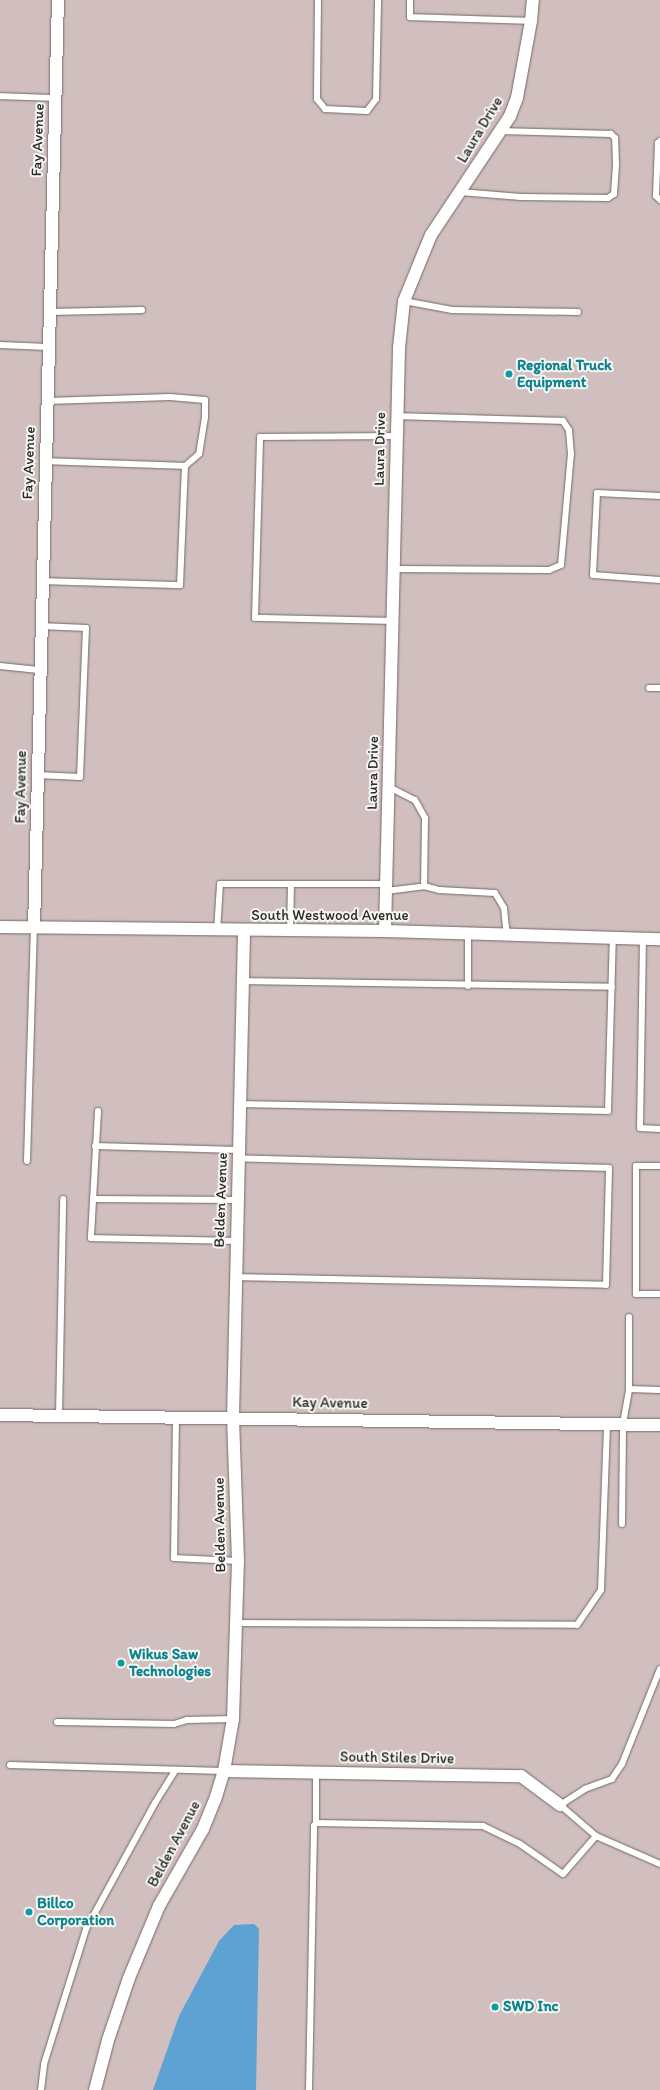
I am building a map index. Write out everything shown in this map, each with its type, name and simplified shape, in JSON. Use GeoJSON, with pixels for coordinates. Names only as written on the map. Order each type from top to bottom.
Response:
{"type":"FeatureCollection","features":[{"type":"Feature","properties":{"kind":"street","name":"Fay Avenue"},"geometry":{"type":"LineString","coordinates":[[34,928],[40,626],[58,0]]}},
{"type":"Feature","properties":{"kind":"street","name":"Laura Drive"},"geometry":{"type":"LineString","coordinates":[[385,931],[399,348],[404,301],[431,235],[510,116],[517,98],[531,21],[533,0]]}},
{"type":"Feature","properties":{"kind":"street","name":"South Westwood Avenue"},"geometry":{"type":"LineString","coordinates":[[0,927],[217,931],[385,931],[660,939]]}},
{"type":"Feature","properties":{"kind":"street","name":"Belden Avenue"},"geometry":{"type":"LineString","coordinates":[[95,2090],[108,2040],[129,1978],[160,1906],[203,1829],[224,1771],[233,1719],[238,1561],[233,1418],[244,931]]}},
{"type":"Feature","properties":{"kind":"street","name":"Kay Avenue"},"geometry":{"type":"LineString","coordinates":[[0,1415],[660,1425]]}},
{"type":"Feature","properties":{"kind":"street","name":"South Stiles Drive"},"geometry":{"type":"LineString","coordinates":[[224,1771],[522,1776],[560,1805]]}},
{"type":"Feature","properties":{"kind":"lane"},"geometry":{"type":"LineString","coordinates":[[318,0],[317,99],[324,109],[367,111],[376,99],[378,0]]}},
{"type":"Feature","properties":{"kind":"lane"},"geometry":{"type":"LineString","coordinates":[[410,0],[410,17],[531,21]]}},
{"type":"Feature","properties":{"kind":"lane"},"geometry":{"type":"LineString","coordinates":[[0,96],[55,98]]}},
{"type":"Feature","properties":{"kind":"lane"},"geometry":{"type":"LineString","coordinates":[[460,192],[521,197],[608,198],[614,194],[616,138],[611,134],[500,131]]}},
{"type":"Feature","properties":{"kind":"lane"},"geometry":{"type":"LineString","coordinates":[[660,141],[658,143],[656,196],[660,200]]}},
{"type":"Feature","properties":{"kind":"lane"},"geometry":{"type":"LineString","coordinates":[[404,301],[452,310],[578,312]]}},
{"type":"Feature","properties":{"kind":"lane"},"geometry":{"type":"LineString","coordinates":[[49,312],[142,310]]}},
{"type":"Feature","properties":{"kind":"lane"},"geometry":{"type":"LineString","coordinates":[[0,345],[48,347]]}},
{"type":"Feature","properties":{"kind":"lane"},"geometry":{"type":"LineString","coordinates":[[45,461],[185,466],[199,454],[205,417],[205,400],[170,397],[47,401]]}},
{"type":"Feature","properties":{"kind":"lane"},"geometry":{"type":"LineString","coordinates":[[394,569],[549,570],[561,565],[570,454],[569,430],[562,421],[397,416]]}},
{"type":"Feature","properties":{"kind":"lane"},"geometry":{"type":"LineString","coordinates":[[392,620],[255,618],[259,445],[260,437],[397,436]]}},
{"type":"Feature","properties":{"kind":"lane"},"geometry":{"type":"LineString","coordinates":[[42,581],[180,585],[185,466]]}},
{"type":"Feature","properties":{"kind":"lane"},"geometry":{"type":"LineString","coordinates":[[660,496],[597,493],[592,575],[660,580]]}},
{"type":"Feature","properties":{"kind":"lane"},"geometry":{"type":"LineString","coordinates":[[37,775],[80,777],[86,628],[40,626]]}},
{"type":"Feature","properties":{"kind":"lane"},"geometry":{"type":"LineString","coordinates":[[0,666],[40,670]]}},
{"type":"Feature","properties":{"kind":"lane"},"geometry":{"type":"LineString","coordinates":[[649,688],[660,688]]}},
{"type":"Feature","properties":{"kind":"lane"},"geometry":{"type":"LineString","coordinates":[[389,787],[415,800],[425,818],[424,886]]}},
{"type":"Feature","properties":{"kind":"lane"},"geometry":{"type":"LineString","coordinates":[[217,931],[220,884],[291,884],[386,888],[424,886],[439,890],[495,893],[504,908],[507,935]]}},
{"type":"Feature","properties":{"kind":"lane"},"geometry":{"type":"LineString","coordinates":[[290,931],[291,884]]}},
{"type":"Feature","properties":{"kind":"lane"},"geometry":{"type":"LineString","coordinates":[[27,1161],[34,928]]}},
{"type":"Feature","properties":{"kind":"lane"},"geometry":{"type":"LineString","coordinates":[[468,934],[468,986]]}},
{"type":"Feature","properties":{"kind":"lane"},"geometry":{"type":"LineString","coordinates":[[240,1104],[608,1111],[614,938]]}},
{"type":"Feature","properties":{"kind":"lane"},"geometry":{"type":"LineString","coordinates":[[643,938],[640,1128],[660,1129]]}},
{"type":"Feature","properties":{"kind":"lane"},"geometry":{"type":"LineString","coordinates":[[243,981],[468,986],[612,987]]}},
{"type":"Feature","properties":{"kind":"lane"},"geometry":{"type":"LineString","coordinates":[[98,1111],[91,1238],[236,1241]]}},
{"type":"Feature","properties":{"kind":"lane"},"geometry":{"type":"LineString","coordinates":[[95,1146],[238,1154],[609,1168],[606,1285],[236,1277]]}},
{"type":"Feature","properties":{"kind":"lane"},"geometry":{"type":"LineString","coordinates":[[660,1166],[636,1166],[636,1294],[660,1294]]}},
{"type":"Feature","properties":{"kind":"lane"},"geometry":{"type":"LineString","coordinates":[[59,1416],[63,1199]]}},
{"type":"Feature","properties":{"kind":"lane"},"geometry":{"type":"LineString","coordinates":[[93,1199],[237,1200]]}},
{"type":"Feature","properties":{"kind":"lane"},"geometry":{"type":"LineString","coordinates":[[622,1524],[623,1424],[629,1389],[629,1317]]}},
{"type":"Feature","properties":{"kind":"lane"},"geometry":{"type":"LineString","coordinates":[[629,1389],[660,1390]]}},
{"type":"Feature","properties":{"kind":"lane"},"geometry":{"type":"LineString","coordinates":[[176,1417],[174,1558],[238,1561]]}},
{"type":"Feature","properties":{"kind":"lane"},"geometry":{"type":"LineString","coordinates":[[236,1623],[577,1625],[601,1590],[607,1424]]}},
{"type":"Feature","properties":{"kind":"lane"},"geometry":{"type":"LineString","coordinates":[[660,1669],[622,1764],[612,1779],[585,1789],[560,1805],[596,1836],[660,1864]]}},
{"type":"Feature","properties":{"kind":"lane"},"geometry":{"type":"LineString","coordinates":[[57,1722],[174,1724],[186,1720],[233,1719]]}},
{"type":"Feature","properties":{"kind":"lane"},"geometry":{"type":"LineString","coordinates":[[10,1765],[224,1771]]}},
{"type":"Feature","properties":{"kind":"lane"},"geometry":{"type":"LineString","coordinates":[[41,2090],[44,2064],[86,1929],[155,1802],[176,1770]]}},
{"type":"Feature","properties":{"kind":"lane"},"geometry":{"type":"LineString","coordinates":[[309,2090],[316,1772]]}},
{"type":"Feature","properties":{"kind":"lane"},"geometry":{"type":"LineString","coordinates":[[316,1823],[483,1826],[520,1844],[563,1874],[596,1836]]}},
{"type":"Feature","properties":{"kind":"shaded area"},"geometry":{"type":"Polygon","coordinates":[[[0,0],[660,0],[660,2090],[0,2090],[0,0]]]}},
{"type":"Feature","properties":{"kind":"water"},"geometry":{"type":"Polygon","coordinates":[[[254,1924],[259,1929],[256,2090],[153,2090],[179,2016],[219,1941],[234,1925],[254,1924]]]}},
{"type":"Feature","properties":{"kind":"place","name":"Regional Truck Equipment"},"geometry":{"type":"Point","coordinates":[509,374]}},
{"type":"Feature","properties":{"kind":"place","name":"Wikus Saw Technologies"},"geometry":{"type":"Point","coordinates":[121,1663]}},
{"type":"Feature","properties":{"kind":"place","name":"Billco Corporation"},"geometry":{"type":"Point","coordinates":[29,1912]}},
{"type":"Feature","properties":{"kind":"place","name":"SWD Inc"},"geometry":{"type":"Point","coordinates":[495,2007]}}]}
